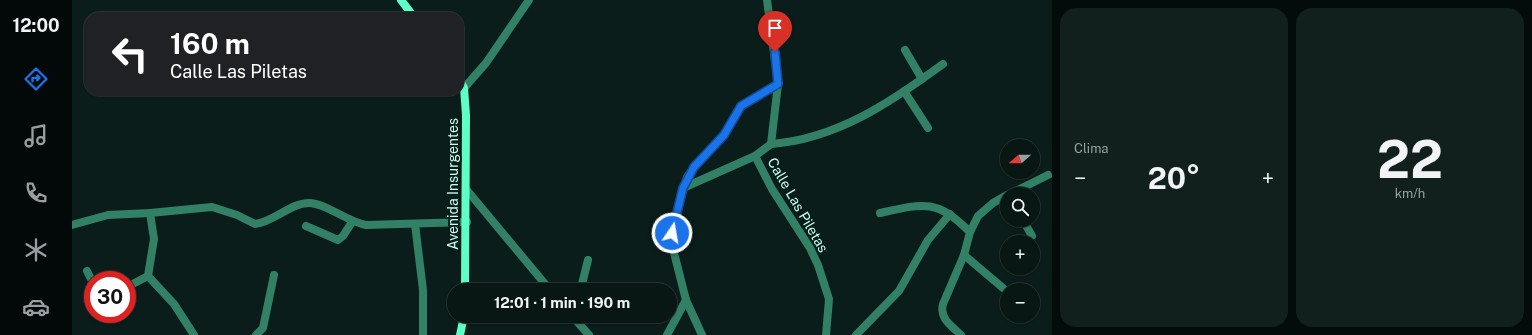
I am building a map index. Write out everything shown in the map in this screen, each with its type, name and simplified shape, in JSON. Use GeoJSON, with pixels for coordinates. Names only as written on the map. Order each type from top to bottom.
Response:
{"type":"FeatureCollection","features":[{"type":"Feature","properties":{"kind":"main road"},"geometry":{"type":"LineString","coordinates":[[401,0],[410,12]]}},
{"type":"Feature","properties":{"kind":"main road","name":"Avenida Insurgentes"},"geometry":{"type":"LineString","coordinates":[[464,88],[466,115],[467,222],[465,283]]}},
{"type":"Feature","properties":{"kind":"main road"},"geometry":{"type":"LineString","coordinates":[[460,335],[463,323]]}},
{"type":"Feature","properties":{"kind":"street"},"geometry":{"type":"LineString","coordinates":[[464,88],[486,63],[529,0]]}},
{"type":"Feature","properties":{"kind":"street","name":"Calle Las Piletas"},"geometry":{"type":"LineString","coordinates":[[767,0],[778,84],[771,144],[755,156],[772,189],[810,248],[818,265],[829,299],[826,335]]}},
{"type":"Feature","properties":{"kind":"street"},"geometry":{"type":"LineString","coordinates":[[905,50],[922,79]]}},
{"type":"Feature","properties":{"kind":"street"},"geometry":{"type":"LineString","coordinates":[[771,144],[810,139],[848,124],[904,91],[943,64]]}},
{"type":"Feature","properties":{"kind":"street"},"geometry":{"type":"LineString","coordinates":[[702,335],[686,300],[672,240],[675,218],[683,188],[694,167],[724,135],[741,106],[778,84]]}},
{"type":"Feature","properties":{"kind":"street"},"geometry":{"type":"LineString","coordinates":[[904,91],[928,128]]}},
{"type":"Feature","properties":{"kind":"street"},"geometry":{"type":"LineString","coordinates":[[683,188],[755,156]]}},
{"type":"Feature","properties":{"kind":"street"},"geometry":{"type":"LineString","coordinates":[[1025,187],[1048,176]]}},
{"type":"Feature","properties":{"kind":"street"},"geometry":{"type":"LineString","coordinates":[[466,189],[544,283]]}},
{"type":"Feature","properties":{"kind":"street"},"geometry":{"type":"LineString","coordinates":[[961,335],[944,318],[942,309],[964,255],[970,232],[978,216],[1000,199]]}},
{"type":"Feature","properties":{"kind":"street"},"geometry":{"type":"LineString","coordinates":[[72,225],[108,215],[150,213],[212,207],[237,215],[255,224],[268,221],[296,206],[308,203],[322,207],[352,222],[373,226],[467,222]]}},
{"type":"Feature","properties":{"kind":"street"},"geometry":{"type":"LineString","coordinates":[[880,213],[915,205],[938,207],[950,214],[970,232]]}},
{"type":"Feature","properties":{"kind":"street"},"geometry":{"type":"LineString","coordinates":[[150,213],[154,239],[150,256],[148,276],[174,304],[194,335]]}},
{"type":"Feature","properties":{"kind":"street"},"geometry":{"type":"LineString","coordinates":[[856,335],[899,291],[928,240],[950,214]]}},
{"type":"Feature","properties":{"kind":"street"},"geometry":{"type":"LineString","coordinates":[[306,226],[338,240],[343,236],[352,222]]}},
{"type":"Feature","properties":{"kind":"street"},"geometry":{"type":"LineString","coordinates":[[415,224],[423,290],[423,335]]}},
{"type":"Feature","properties":{"kind":"street"},"geometry":{"type":"LineString","coordinates":[[964,255],[1000,285]]}},
{"type":"Feature","properties":{"kind":"street"},"geometry":{"type":"LineString","coordinates":[[579,283],[588,260]]}},
{"type":"Feature","properties":{"kind":"street"},"geometry":{"type":"LineString","coordinates":[[256,335],[263,328],[274,275]]}},
{"type":"Feature","properties":{"kind":"street"},"geometry":{"type":"LineString","coordinates":[[136,282],[148,276]]}},
{"type":"Feature","properties":{"kind":"street"},"geometry":{"type":"LineString","coordinates":[[667,335],[686,300]]}},
{"type":"Feature","properties":{"kind":"street"},"geometry":{"type":"LineString","coordinates":[[578,323],[588,335]]}},
{"type":"Feature","properties":{"kind":"route"},"geometry":{"type":"LineString","coordinates":[[672,233],[683,188],[687,177],[694,167],[724,135],[741,106],[778,84],[775,52]]}}]}
